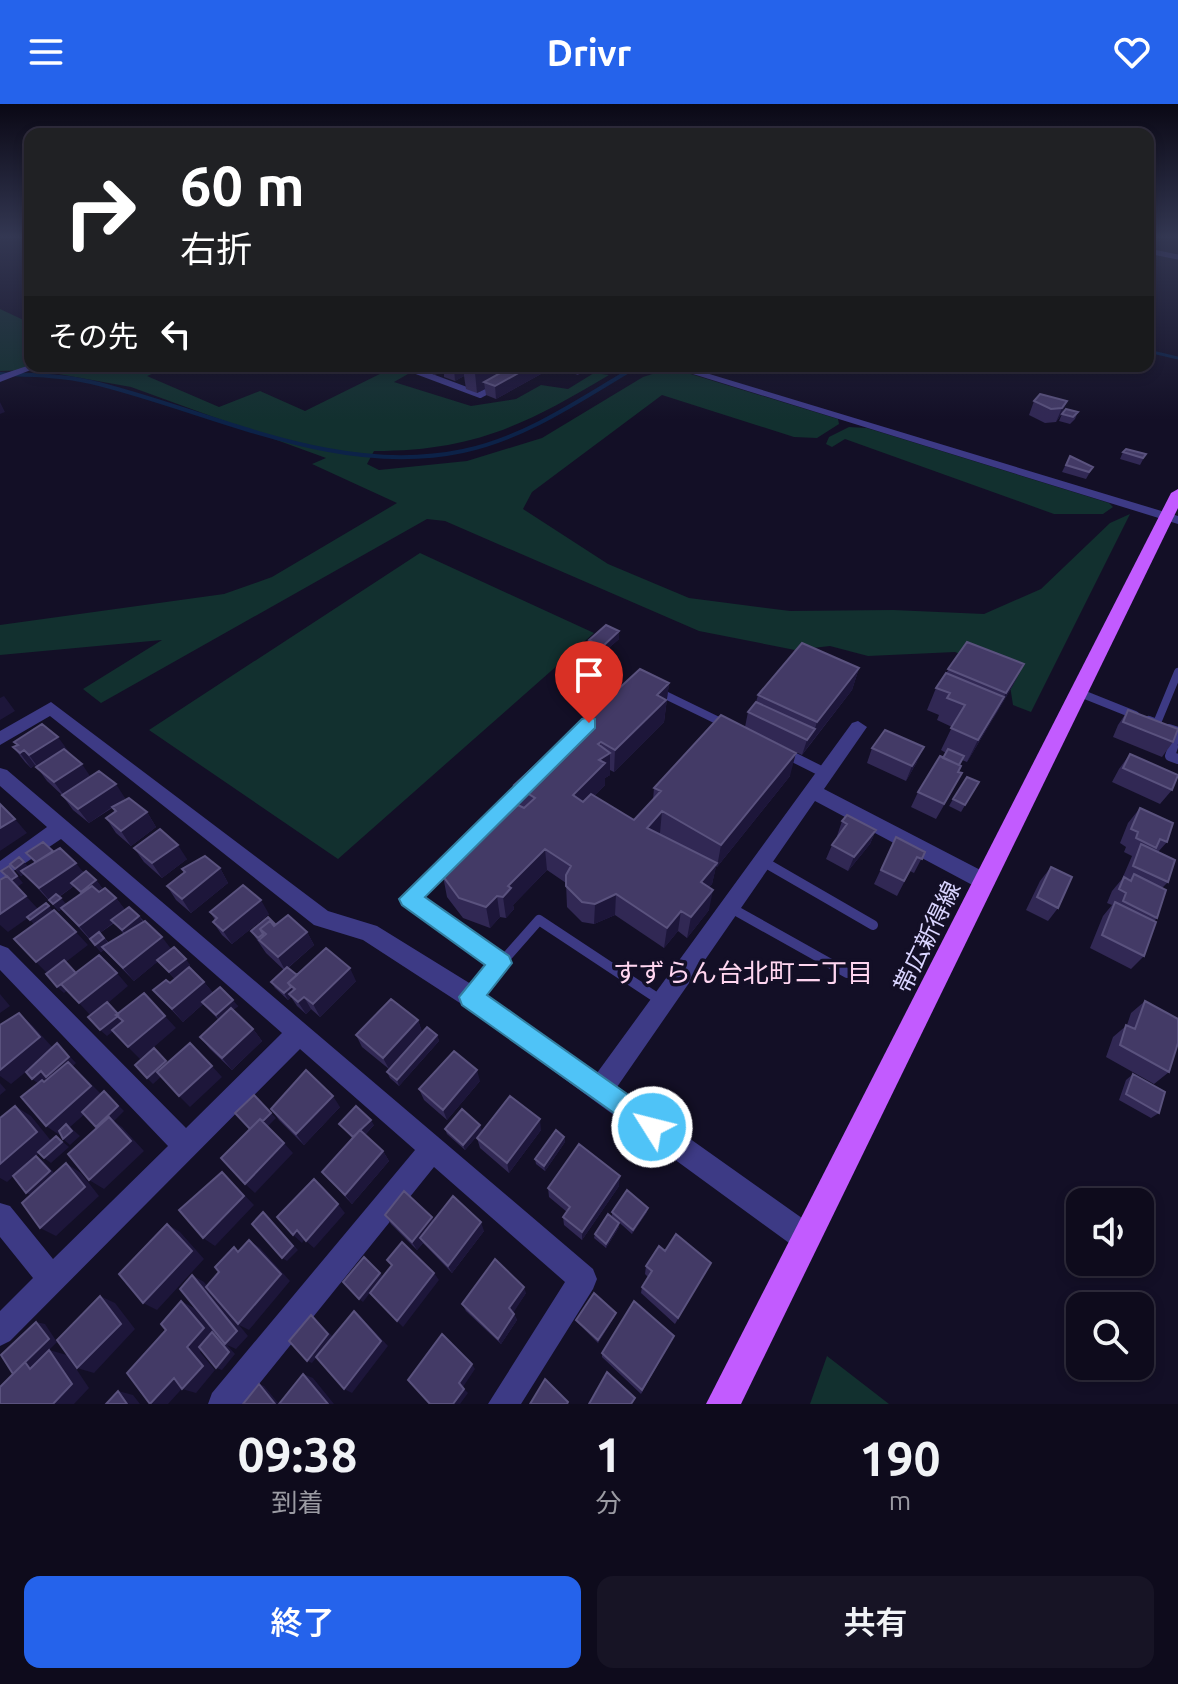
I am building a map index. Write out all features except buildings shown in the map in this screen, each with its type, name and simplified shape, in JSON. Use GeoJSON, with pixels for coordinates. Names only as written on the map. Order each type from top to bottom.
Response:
{"type":"FeatureCollection","features":[{"type":"Feature","properties":{"kind":"main road","name":"帯広新得線"},"geometry":{"type":"LineString","coordinates":[[723,1404],[1080,693],[1172,518],[1178,493]]}},
{"type":"Feature","properties":{"kind":"street"},"geometry":{"type":"LineString","coordinates":[[0,379],[24,371]]}},
{"type":"Feature","properties":{"kind":"street"},"geometry":{"type":"LineString","coordinates":[[692,372],[1172,518]]}},
{"type":"Feature","properties":{"kind":"street"},"geometry":{"type":"LineString","coordinates":[[0,739],[51,708],[321,918],[369,933],[471,997],[806,1238]]}},
{"type":"Feature","properties":{"kind":"street"},"geometry":{"type":"LineString","coordinates":[[600,1090],[858,727]]}},
{"type":"Feature","properties":{"kind":"street"},"geometry":{"type":"LineString","coordinates":[[0,775],[297,1035],[583,1279],[503,1404]]}},
{"type":"Feature","properties":{"kind":"street"},"geometry":{"type":"LineString","coordinates":[[820,783],[985,882]]}},
{"type":"Feature","properties":{"kind":"street"},"geometry":{"type":"LineString","coordinates":[[0,872],[61,828]]}},
{"type":"Feature","properties":{"kind":"street"},"geometry":{"type":"LineString","coordinates":[[0,955],[186,1146]]}},
{"type":"Feature","properties":{"kind":"street"},"geometry":{"type":"LineString","coordinates":[[0,1331],[297,1035]]}},
{"type":"Feature","properties":{"kind":"street"},"geometry":{"type":"LineString","coordinates":[[223,1404],[433,1148]]}},
{"type":"Feature","properties":{"kind":"street"},"geometry":{"type":"LineString","coordinates":[[0,1216],[52,1280]]}},
{"type":"Feature","properties":{"kind":"lane"},"geometry":{"type":"LineString","coordinates":[[419,372],[480,395],[507,381]]}},
{"type":"Feature","properties":{"kind":"lane"},"geometry":{"type":"LineString","coordinates":[[1157,723],[1178,672]]}},
{"type":"Feature","properties":{"kind":"lane"},"geometry":{"type":"LineString","coordinates":[[647,686],[744,733]]}},
{"type":"Feature","properties":{"kind":"lane"},"geometry":{"type":"LineString","coordinates":[[1080,693],[1178,731],[1170,756],[1178,759]]}},
{"type":"Feature","properties":{"kind":"lane"},"geometry":{"type":"LineString","coordinates":[[772,747],[820,783]]}},
{"type":"Feature","properties":{"kind":"lane"},"geometry":{"type":"LineString","coordinates":[[501,963],[410,899],[533,778]]}},
{"type":"Feature","properties":{"kind":"lane"},"geometry":{"type":"LineString","coordinates":[[764,862],[873,925]]}},
{"type":"Feature","properties":{"kind":"lane"},"geometry":{"type":"LineString","coordinates":[[731,908],[847,973]]}},
{"type":"Feature","properties":{"kind":"lane"},"geometry":{"type":"LineString","coordinates":[[471,997],[539,920],[663,1002]]}},
{"type":"Feature","properties":{"kind":"green space"},"geometry":{"type":"Polygon","coordinates":[[[0,309],[24,320],[24,370],[0,371],[0,309]]]}},
{"type":"Feature","properties":{"kind":"green space"},"geometry":{"type":"Polygon","coordinates":[[[47,372],[157,372],[147,376],[219,407],[260,391],[305,411],[384,372],[412,372],[394,382],[471,406],[516,399],[541,385],[568,389],[594,373],[609,375],[551,408],[498,432],[441,446],[374,451],[367,464],[379,470],[467,461],[542,438],[643,377],[659,372],[684,372],[838,419],[839,424],[817,438],[794,437],[662,395],[532,492],[523,509],[608,564],[689,598],[790,611],[893,610],[984,614],[1041,589],[1110,523],[1130,514],[1031,712],[1013,705],[1008,673],[955,652],[868,656],[830,646],[795,650],[699,631],[445,521],[427,519],[101,703],[83,689],[162,640],[0,655],[0,625],[224,594],[272,577],[397,503],[312,464],[326,458],[131,387],[47,372]]]}},
{"type":"Feature","properties":{"kind":"green space"},"geometry":{"type":"Polygon","coordinates":[[[849,427],[867,428],[1109,503],[1113,507],[1103,514],[1054,514],[845,439],[832,447],[826,444],[829,437],[849,427]]]}},
{"type":"Feature","properties":{"kind":"green space"},"geometry":{"type":"Polygon","coordinates":[[[420,553],[594,633],[338,859],[149,730],[420,553]]]}},
{"type":"Feature","properties":{"kind":"green space"},"geometry":{"type":"Polygon","coordinates":[[[827,1356],[889,1404],[810,1404],[827,1356]]]}},
{"type":"Feature","properties":{"kind":"waterway"},"geometry":{"type":"LineString","coordinates":[[1154,352],[1178,358]]}},
{"type":"Feature","properties":{"kind":"waterway"},"geometry":{"type":"LineString","coordinates":[[0,374],[91,382],[274,438],[321,449],[368,456],[415,457],[463,451],[509,437],[553,416],[627,372]]}},
{"type":"Feature","properties":{"kind":"district","name":"すずらん台北町二丁目"},"geometry":{"type":"Point","coordinates":[743,972]}},
{"type":"Feature","properties":{"kind":"route"},"geometry":{"type":"LineString","coordinates":[[589,723],[410,899],[501,963],[471,997],[652,1127]]}}]}
